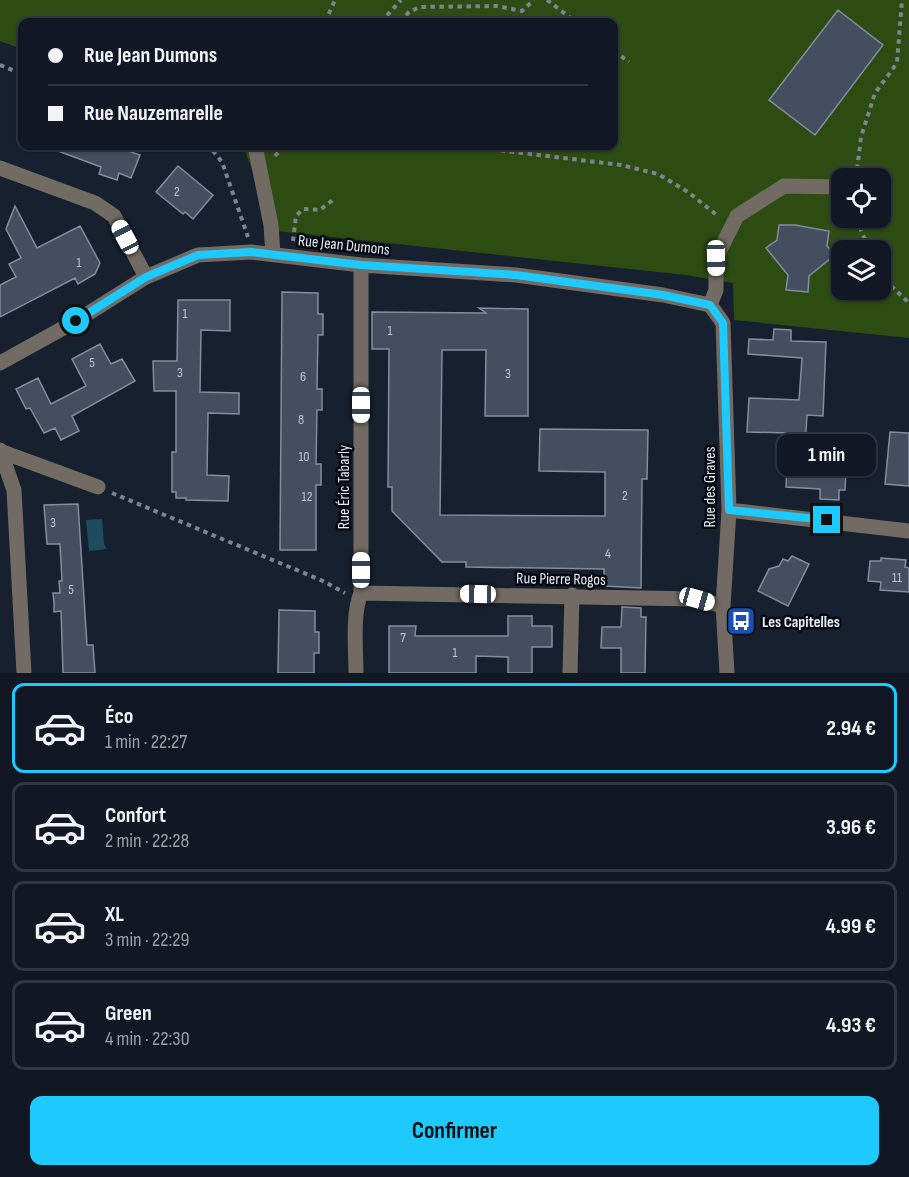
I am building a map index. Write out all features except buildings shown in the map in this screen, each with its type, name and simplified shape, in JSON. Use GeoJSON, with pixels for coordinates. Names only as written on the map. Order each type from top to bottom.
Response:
{"type":"FeatureCollection","features":[{"type":"Feature","properties":{"kind":"street"},"geometry":{"type":"LineString","coordinates":[[256,150],[271,225],[273,254]]}},
{"type":"Feature","properties":{"kind":"street"},"geometry":{"type":"LineString","coordinates":[[0,168],[95,203],[114,216],[146,277]]}},
{"type":"Feature","properties":{"kind":"street"},"geometry":{"type":"LineString","coordinates":[[710,305],[716,290],[716,258],[737,216],[784,186],[831,187]]}},
{"type":"Feature","properties":{"kind":"street","name":"Rue Jean Dumons"},"geometry":{"type":"LineString","coordinates":[[0,363],[76,321],[146,277],[198,255],[251,252],[361,265],[516,275],[663,295],[710,305]]}},
{"type":"Feature","properties":{"kind":"street","name":"Rue Éric Tabarly"},"geometry":{"type":"LineString","coordinates":[[356,673],[359,596],[361,265]]}},
{"type":"Feature","properties":{"kind":"street","name":"Rue des Graves"},"geometry":{"type":"LineString","coordinates":[[710,305],[723,323],[729,510],[723,606],[727,673]]}},
{"type":"Feature","properties":{"kind":"street"},"geometry":{"type":"LineString","coordinates":[[0,451],[98,487]]}},
{"type":"Feature","properties":{"kind":"street"},"geometry":{"type":"LineString","coordinates":[[0,451],[14,490],[24,673]]}},
{"type":"Feature","properties":{"kind":"street"},"geometry":{"type":"LineString","coordinates":[[729,510],[909,531]]}},
{"type":"Feature","properties":{"kind":"street","name":"Rue Pierre Rogos"},"geometry":{"type":"LineString","coordinates":[[359,596],[572,596],[697,599],[723,606]]}},
{"type":"Feature","properties":{"kind":"street"},"geometry":{"type":"LineString","coordinates":[[570,673],[572,596]]}},
{"type":"Feature","properties":{"kind":"path"},"geometry":{"type":"LineString","coordinates":[[327,18],[335,0]]}},
{"type":"Feature","properties":{"kind":"path"},"geometry":{"type":"LineString","coordinates":[[385,18],[401,0]]}},
{"type":"Feature","properties":{"kind":"path"},"geometry":{"type":"LineString","coordinates":[[404,18],[409,12],[420,7],[497,6],[522,11],[534,0]]}},
{"type":"Feature","properties":{"kind":"path"},"geometry":{"type":"LineString","coordinates":[[547,0],[571,18]]}},
{"type":"Feature","properties":{"kind":"path"},"geometry":{"type":"LineString","coordinates":[[857,168],[861,137],[875,93],[897,63],[902,0]]}},
{"type":"Feature","properties":{"kind":"path"},"geometry":{"type":"LineString","coordinates":[[618,54],[629,62]]}},
{"type":"Feature","properties":{"kind":"path"},"geometry":{"type":"LineString","coordinates":[[0,65],[18,72]]}},
{"type":"Feature","properties":{"kind":"path"},"geometry":{"type":"LineString","coordinates":[[211,150],[222,162],[246,230],[251,252]]}},
{"type":"Feature","properties":{"kind":"path"},"geometry":{"type":"LineString","coordinates":[[498,150],[621,165],[658,174],[715,212],[729,232]]}},
{"type":"Feature","properties":{"kind":"path"},"geometry":{"type":"LineString","coordinates":[[292,257],[296,216],[303,209],[320,210],[334,199]]}},
{"type":"Feature","properties":{"kind":"path"},"geometry":{"type":"LineString","coordinates":[[891,285],[909,303]]}},
{"type":"Feature","properties":{"kind":"path"},"geometry":{"type":"LineString","coordinates":[[98,487],[359,596]]}},
{"type":"Feature","properties":{"kind":"green space"},"geometry":{"type":"Polygon","coordinates":[[[0,0],[909,0],[909,338],[734,320],[733,283],[686,275],[276,231],[245,150],[618,150],[618,18],[18,18],[18,48],[0,41],[0,0]]]}},
{"type":"Feature","properties":{"kind":"water"},"geometry":{"type":"Polygon","coordinates":[[[102,519],[104,544],[107,549],[89,551],[86,520],[102,519]]]}},
{"type":"Feature","properties":{"kind":"place","name":"Les Capitelles"},"geometry":{"type":"Point","coordinates":[741,621]}},
{"type":"Feature","properties":{"kind":"route"},"geometry":{"type":"LineString","coordinates":[[76,321],[146,277],[198,255],[251,252],[361,265],[516,275],[663,295],[710,305],[723,323],[729,510],[827,520]]}}]}
